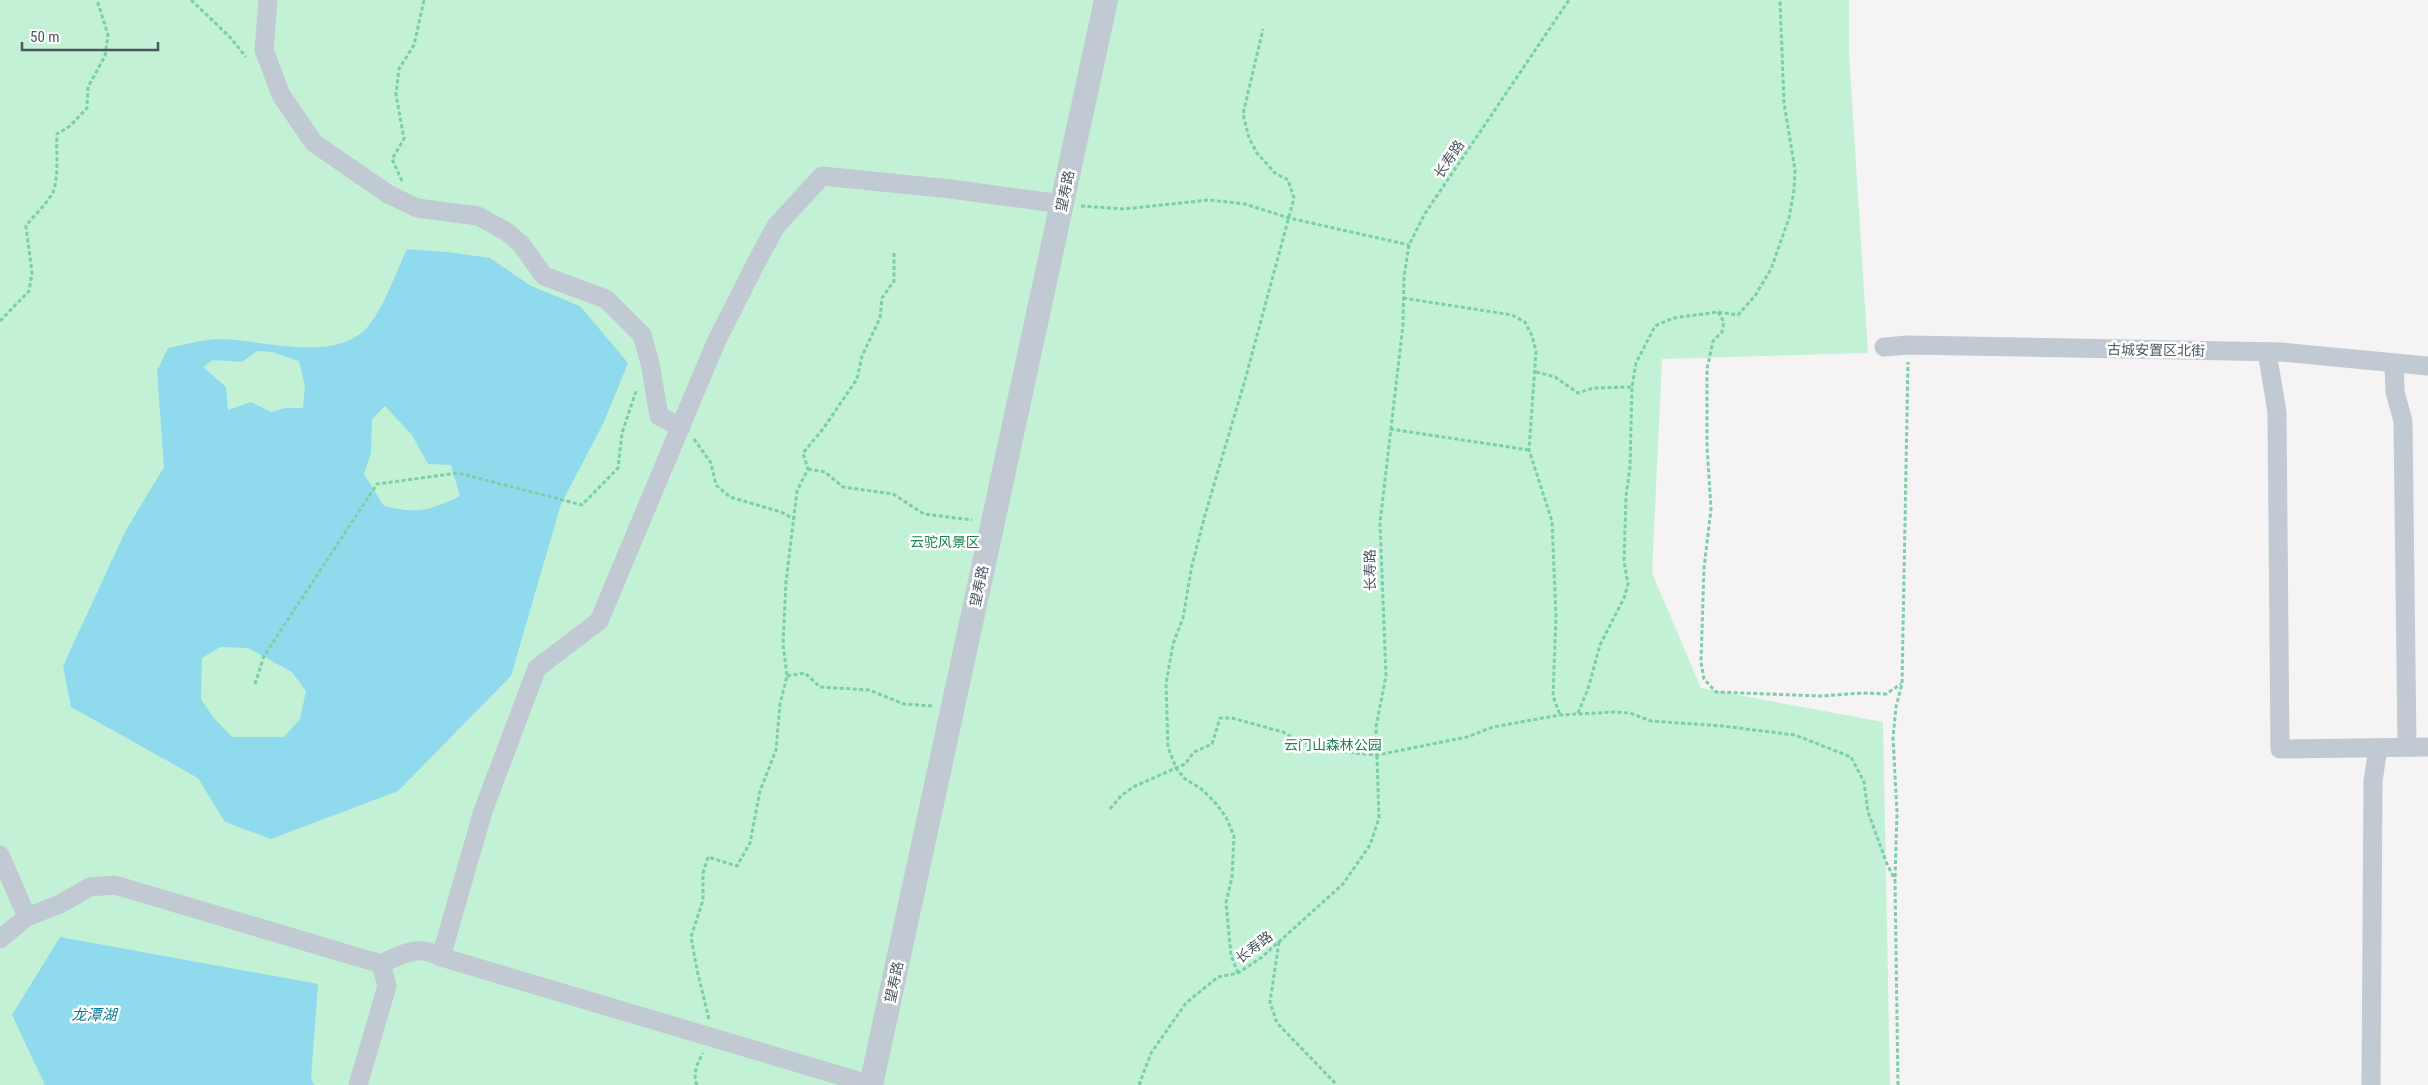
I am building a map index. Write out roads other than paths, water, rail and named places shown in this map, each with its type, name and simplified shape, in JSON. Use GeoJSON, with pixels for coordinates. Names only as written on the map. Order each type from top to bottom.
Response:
{"type":"FeatureCollection","features":[{"type":"Feature","properties":{"kind":"street"},"geometry":{"type":"LineString","coordinates":[[268,0],[264,50],[281,95],[314,143],[388,194],[416,208],[478,216],[506,232],[520,244],[544,276],[606,299],[642,334],[650,363],[658,416],[681,427]]}},
{"type":"Feature","properties":{"kind":"street","name":"望寿路"},"geometry":{"type":"LineString","coordinates":[[872,1085],[1106,0]]}},
{"type":"Feature","properties":{"kind":"street"},"geometry":{"type":"LineString","coordinates":[[441,957],[483,811],[537,668],[599,621],[716,342],[776,226],[822,176],[951,189],[1062,204]]}},
{"type":"Feature","properties":{"kind":"street","name":"古城安置区北街"},"geometry":{"type":"LineString","coordinates":[[1884,348],[1908,345],[2267,352],[2428,366]]}},
{"type":"Feature","properties":{"kind":"street"},"geometry":{"type":"LineString","coordinates":[[2267,352],[2277,412],[2280,748],[2428,747]]}},
{"type":"Feature","properties":{"kind":"street"},"geometry":{"type":"LineString","coordinates":[[2394,362],[2395,392],[2403,420],[2407,748]]}},
{"type":"Feature","properties":{"kind":"street"},"geometry":{"type":"LineString","coordinates":[[2370,1085],[2373,781],[2378,748]]}},
{"type":"Feature","properties":{"kind":"street"},"geometry":{"type":"LineString","coordinates":[[0,855],[27,917]]}},
{"type":"Feature","properties":{"kind":"street"},"geometry":{"type":"LineString","coordinates":[[0,939],[27,917],[60,904],[90,887],[115,884],[134,892],[381,964],[410,950],[431,952],[441,957],[872,1085]]}},
{"type":"Feature","properties":{"kind":"street"},"geometry":{"type":"LineString","coordinates":[[358,1085],[387,986],[381,964]]}},
{"type":"Feature","properties":{"kind":"water"},"geometry":{"type":"Polygon","coordinates":[[[407,249],[490,258],[531,286],[580,306],[628,363],[603,424],[561,504],[511,676],[398,791],[271,839],[225,822],[198,778],[71,707],[63,666],[126,530],[164,467],[157,371],[168,348],[214,339],[302,347],[323,347],[342,343],[359,335],[372,321],[387,295],[407,249]],[[257,351],[242,362],[213,360],[203,367],[226,387],[228,410],[251,402],[271,412],[285,408],[303,408],[305,386],[299,361],[272,352],[257,351]],[[385,406],[372,419],[371,453],[364,474],[384,506],[406,510],[423,510],[460,496],[451,465],[428,464],[412,435],[385,406]],[[220,647],[202,658],[201,699],[213,717],[232,737],[284,737],[300,719],[306,691],[292,672],[248,648],[220,647]]]}},
{"type":"Feature","properties":{"kind":"water","name":"龙潭湖"},"geometry":{"type":"Polygon","coordinates":[[[60,937],[318,984],[311,1078],[314,1085],[45,1085],[12,1015],[60,937]]]}},
{"type":"Feature","properties":{"kind":"park label","name":"云驼风景区"},"geometry":{"type":"Point","coordinates":[945,542]}},
{"type":"Feature","properties":{"kind":"park label","name":"云门山森林公园"},"geometry":{"type":"Point","coordinates":[1333,745]}}]}
